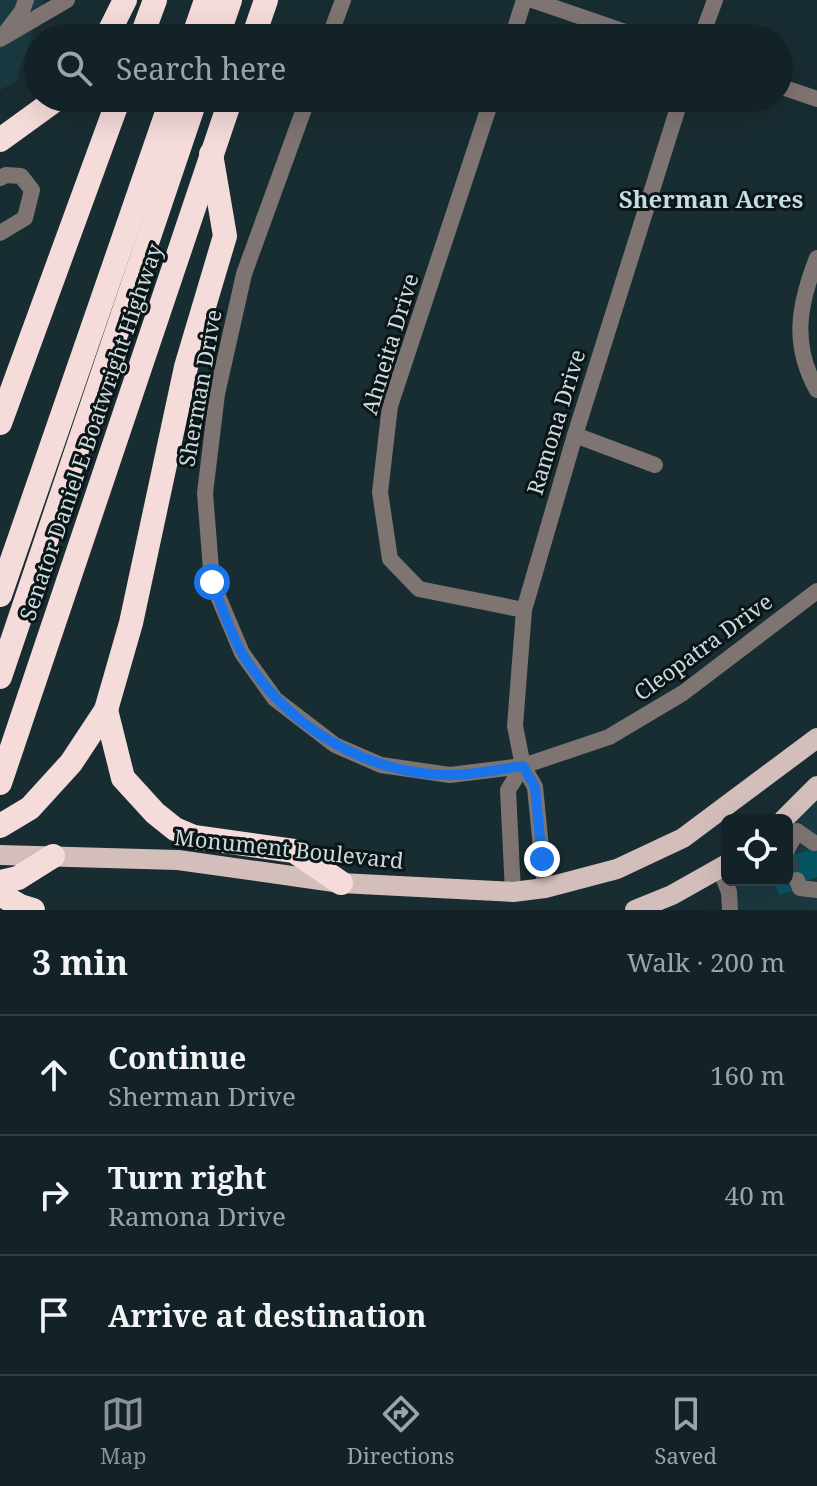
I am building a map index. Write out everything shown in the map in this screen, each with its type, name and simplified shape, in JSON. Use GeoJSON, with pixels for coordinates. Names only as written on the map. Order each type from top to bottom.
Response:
{"type":"FeatureCollection","features":[{"type":"Feature","properties":{"kind":"highway"},"geometry":{"type":"LineString","coordinates":[[113,24],[125,0]]}},
{"type":"Feature","properties":{"kind":"highway"},"geometry":{"type":"LineString","coordinates":[[146,24],[155,0]]}},
{"type":"Feature","properties":{"kind":"highway"},"geometry":{"type":"LineString","coordinates":[[198,24],[206,0]]}},
{"type":"Feature","properties":{"kind":"highway"},"geometry":{"type":"LineString","coordinates":[[222,24],[230,0]]}},
{"type":"Feature","properties":{"kind":"highway"},"geometry":{"type":"LineString","coordinates":[[258,24],[266,0]]}},
{"type":"Feature","properties":{"kind":"highway"},"geometry":{"type":"LineString","coordinates":[[0,140],[39,112]]}},
{"type":"Feature","properties":{"kind":"highway"},"geometry":{"type":"LineString","coordinates":[[0,423],[114,112]]}},
{"type":"Feature","properties":{"kind":"highway","name":"Senator Daniel E Boatwright Highway"},"geometry":{"type":"LineString","coordinates":[[0,595],[167,112]]}},
{"type":"Feature","properties":{"kind":"highway"},"geometry":{"type":"LineString","coordinates":[[0,677],[191,112]]}},
{"type":"Feature","properties":{"kind":"highway","name":"Senator Daniel E Boatwright Highway"},"geometry":{"type":"LineString","coordinates":[[0,783],[226,112]]}},
{"type":"Feature","properties":{"kind":"highway"},"geometry":{"type":"LineString","coordinates":[[0,826],[30,808],[71,763],[106,710],[131,623],[186,367],[225,236],[211,154]]}},
{"type":"Feature","properties":{"kind":"highway"},"geometry":{"type":"LineString","coordinates":[[106,710],[123,778],[155,813],[175,829],[194,837],[294,851],[341,883]]}},
{"type":"Feature","properties":{"kind":"highway"},"geometry":{"type":"LineString","coordinates":[[0,882],[18,878],[53,856]]}},
{"type":"Feature","properties":{"kind":"highway"},"geometry":{"type":"LineString","coordinates":[[0,894],[33,910]]}},
{"type":"Feature","properties":{"kind":"main road","name":"Monument Boulevard"},"geometry":{"type":"LineString","coordinates":[[0,855],[178,860],[341,883],[512,901],[545,888],[617,869],[683,838],[817,738]]}},
{"type":"Feature","properties":{"kind":"main road"},"geometry":{"type":"LineString","coordinates":[[793,817],[817,786]]}},
{"type":"Feature","properties":{"kind":"main road"},"geometry":{"type":"LineString","coordinates":[[635,910],[672,895],[721,867]]}},
{"type":"Feature","properties":{"kind":"main road"},"geometry":{"type":"LineString","coordinates":[[545,888],[545,910]]}},
{"type":"Feature","properties":{"kind":"street"},"geometry":{"type":"LineString","coordinates":[[0,39],[22,11],[26,0]]}},
{"type":"Feature","properties":{"kind":"street"},"geometry":{"type":"LineString","coordinates":[[26,24],[67,0]]}},
{"type":"Feature","properties":{"kind":"street"},"geometry":{"type":"LineString","coordinates":[[334,24],[343,0]]}},
{"type":"Feature","properties":{"kind":"street"},"geometry":{"type":"LineString","coordinates":[[516,24],[524,0]]}},
{"type":"Feature","properties":{"kind":"street"},"geometry":{"type":"LineString","coordinates":[[532,0],[602,24]]}},
{"type":"Feature","properties":{"kind":"street"},"geometry":{"type":"LineString","coordinates":[[706,24],[715,0]]}},
{"type":"Feature","properties":{"kind":"street"},"geometry":{"type":"LineString","coordinates":[[0,39],[24,25]]}},
{"type":"Feature","properties":{"kind":"street"},"geometry":{"type":"LineString","coordinates":[[793,91],[817,99]]}},
{"type":"Feature","properties":{"kind":"street","name":"Sherman Drive"},"geometry":{"type":"LineString","coordinates":[[303,112],[244,274],[217,394],[205,493],[212,582],[242,653],[275,699],[335,745],[381,765],[450,775],[523,766]]}},
{"type":"Feature","properties":{"kind":"street","name":"Ahneita Drive"},"geometry":{"type":"LineString","coordinates":[[487,112],[390,406],[380,492],[390,559],[419,589],[524,610]]}},
{"type":"Feature","properties":{"kind":"street","name":"Ramona Drive"},"geometry":{"type":"LineString","coordinates":[[545,888],[535,787],[523,766],[515,726],[524,610],[575,435],[677,112]]}},
{"type":"Feature","properties":{"kind":"street"},"geometry":{"type":"LineString","coordinates":[[0,178],[6,175],[21,176],[32,190],[25,218],[0,233]]}},
{"type":"Feature","properties":{"kind":"street"},"geometry":{"type":"LineString","coordinates":[[817,258],[805,289],[798,323],[804,355],[817,390]]}},
{"type":"Feature","properties":{"kind":"street"},"geometry":{"type":"LineString","coordinates":[[575,435],[655,465]]}},
{"type":"Feature","properties":{"kind":"street","name":"Cleopatra Drive"},"geometry":{"type":"LineString","coordinates":[[523,766],[609,737],[634,723],[683,693],[817,591]]}},
{"type":"Feature","properties":{"kind":"street"},"geometry":{"type":"LineString","coordinates":[[512,901],[508,790],[523,766]]}},
{"type":"Feature","properties":{"kind":"street"},"geometry":{"type":"LineString","coordinates":[[793,822],[817,824]]}},
{"type":"Feature","properties":{"kind":"street"},"geometry":{"type":"LineString","coordinates":[[793,825],[814,843]]}},
{"type":"Feature","properties":{"kind":"street"},"geometry":{"type":"LineString","coordinates":[[797,880],[800,888],[817,890]]}},
{"type":"Feature","properties":{"kind":"street"},"geometry":{"type":"LineString","coordinates":[[728,886],[730,910]]}},
{"type":"Feature","properties":{"kind":"shaded area"},"geometry":{"type":"Polygon","coordinates":[[[0,0],[44,0],[36,24],[24,24],[24,59],[16,82],[0,90],[0,0]]]}},
{"type":"Feature","properties":{"kind":"shaded area"},"geometry":{"type":"Polygon","coordinates":[[[817,786],[817,910],[730,910],[728,886],[793,886],[792,814],[817,786]]]}},
{"type":"Feature","properties":{"kind":"building"},"geometry":{"type":"Polygon","coordinates":[[[817,847],[817,877],[793,886],[793,855],[817,847]]]}},
{"type":"Feature","properties":{"kind":"building"},"geometry":{"type":"Polygon","coordinates":[[[776,886],[792,886],[794,890],[779,895],[776,886]]]}},
{"type":"Feature","properties":{"kind":"tunnel"},"geometry":{"type":"LineString","coordinates":[[793,870],[797,880]]}},
{"type":"Feature","properties":{"kind":"district","name":"Sherman Acres"},"geometry":{"type":"Point","coordinates":[711,200]}},
{"type":"Feature","properties":{"kind":"route"},"geometry":{"type":"LineString","coordinates":[[212,582],[242,653],[275,699],[335,745],[381,765],[450,775],[523,766],[535,787],[542,859]]}}]}
